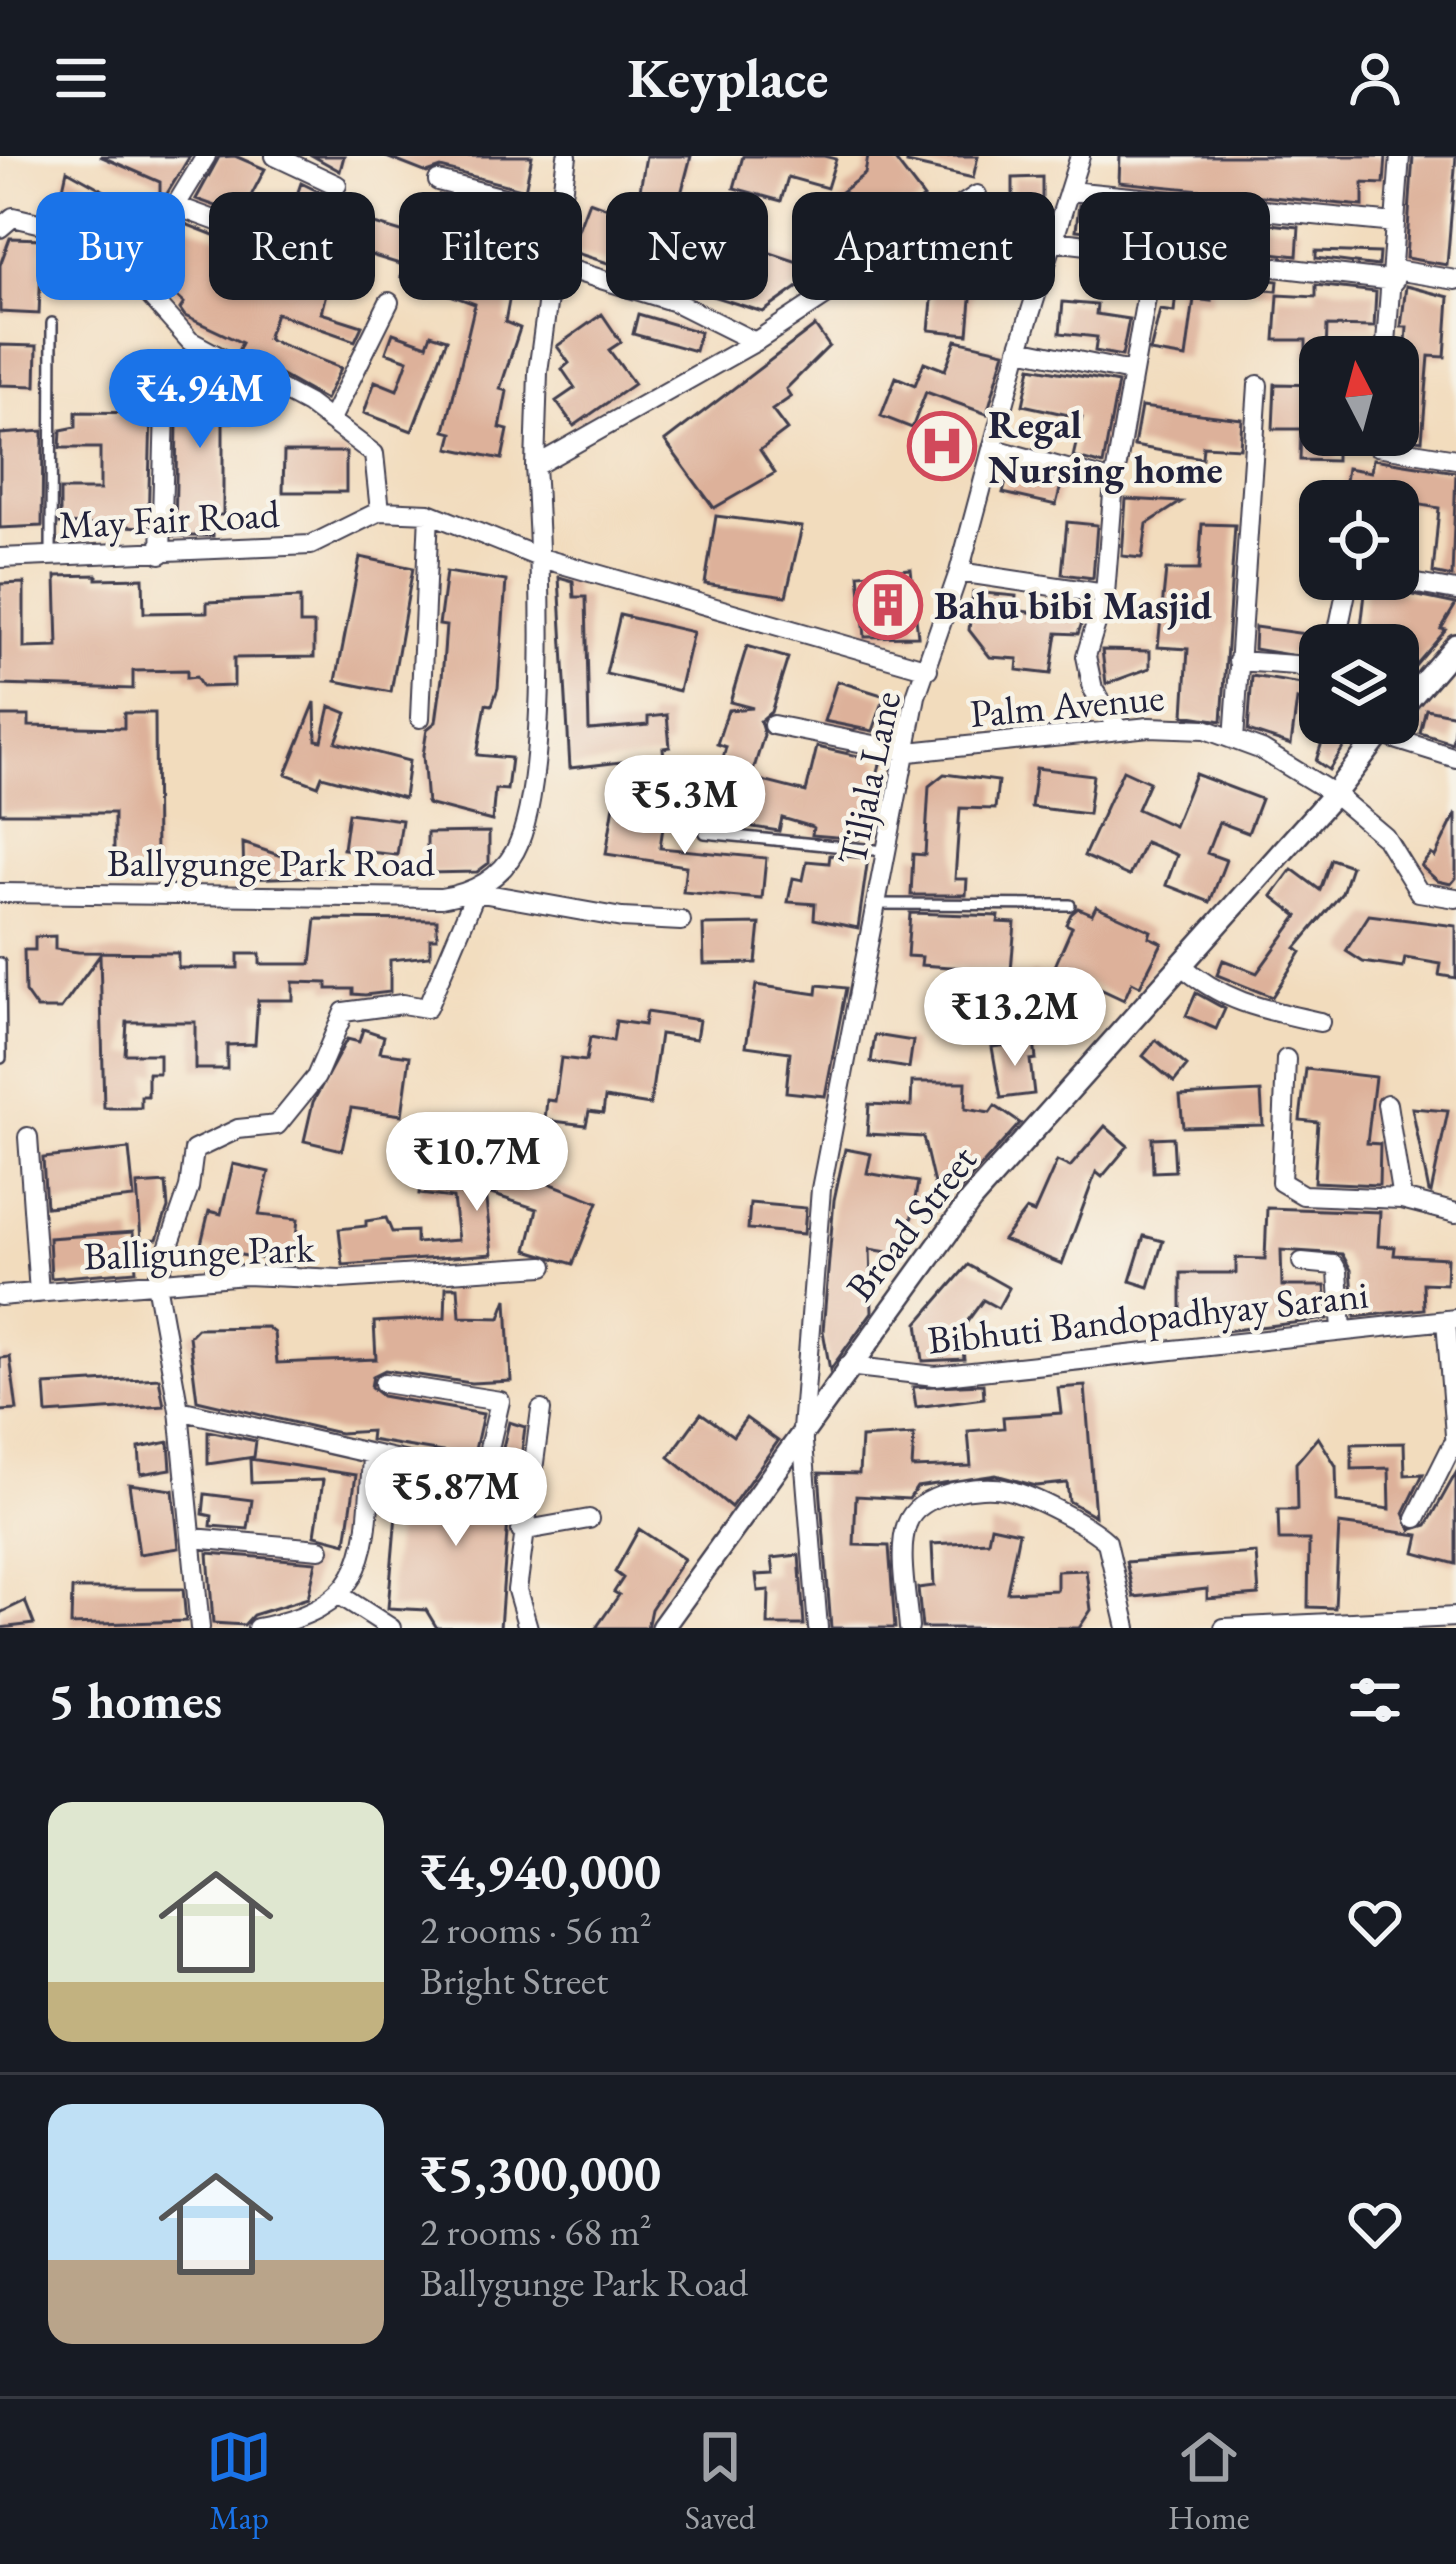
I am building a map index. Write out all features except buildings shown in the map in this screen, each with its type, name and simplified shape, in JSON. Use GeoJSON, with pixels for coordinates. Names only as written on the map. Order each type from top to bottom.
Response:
{"type":"FeatureCollection","features":[{"type":"Feature","properties":{"kind":"street"},"geometry":{"type":"LineString","coordinates":[[184,192],[206,156]]}},
{"type":"Feature","properties":{"kind":"street"},"geometry":{"type":"LineString","coordinates":[[275,156],[337,185]]}},
{"type":"Feature","properties":{"kind":"street"},"geometry":{"type":"LineString","coordinates":[[561,192],[567,156]]}},
{"type":"Feature","properties":{"kind":"street","name":"Tiljala Lane"},"geometry":{"type":"LineString","coordinates":[[1055,235],[1080,156]]}},
{"type":"Feature","properties":{"kind":"street"},"geometry":{"type":"LineString","coordinates":[[1388,336],[1400,156]]}},
{"type":"Feature","properties":{"kind":"street"},"geometry":{"type":"LineString","coordinates":[[438,181],[481,192]]}},
{"type":"Feature","properties":{"kind":"street"},"geometry":{"type":"LineString","coordinates":[[1070,191],[1395,223]]}},
{"type":"Feature","properties":{"kind":"street"},"geometry":{"type":"LineString","coordinates":[[0,228],[14,217],[36,222]]}},
{"type":"Feature","properties":{"kind":"street"},"geometry":{"type":"LineString","coordinates":[[1270,263],[1456,280]]}},
{"type":"Feature","properties":{"kind":"street"},"geometry":{"type":"LineString","coordinates":[[582,273],[675,302],[755,342]]}},
{"type":"Feature","properties":{"kind":"street"},"geometry":{"type":"LineString","coordinates":[[155,300],[190,341],[330,421],[374,454],[380,511]]}},
{"type":"Feature","properties":{"kind":"street"},"geometry":{"type":"LineString","coordinates":[[541,558],[535,466],[538,372],[547,300]]}},
{"type":"Feature","properties":{"kind":"street"},"geometry":{"type":"LineString","coordinates":[[535,466],[755,342],[818,300]]}},
{"type":"Feature","properties":{"kind":"street","name":"Tiljala Lane"},"geometry":{"type":"LineString","coordinates":[[818,1628],[802,1430],[821,1189],[909,752],[916,696],[995,449],[1034,300]]}},
{"type":"Feature","properties":{"kind":"street"},"geometry":{"type":"LineString","coordinates":[[1119,730],[1087,671],[1086,656],[1105,594],[1114,482],[1145,300]]}},
{"type":"Feature","properties":{"kind":"street"},"geometry":{"type":"LineString","coordinates":[[330,421],[389,302]]}},
{"type":"Feature","properties":{"kind":"street"},"geometry":{"type":"LineString","coordinates":[[1019,349],[1132,372]]}},
{"type":"Feature","properties":{"kind":"street"},"geometry":{"type":"LineString","coordinates":[[161,554],[166,371]]}},
{"type":"Feature","properties":{"kind":"street"},"geometry":{"type":"LineString","coordinates":[[1234,740],[1258,385]]}},
{"type":"Feature","properties":{"kind":"street"},"geometry":{"type":"LineString","coordinates":[[995,449],[1114,482]]}},
{"type":"Feature","properties":{"kind":"street"},"geometry":{"type":"LineString","coordinates":[[1419,452],[1456,458]]}},
{"type":"Feature","properties":{"kind":"street","name":"May Fair Road"},"geometry":{"type":"LineString","coordinates":[[0,558],[311,545],[380,511],[429,513],[541,558],[928,670]]}},
{"type":"Feature","properties":{"kind":"street"},"geometry":{"type":"LineString","coordinates":[[420,718],[429,513]]}},
{"type":"Feature","properties":{"kind":"street","name":"Ballygunge Park Road"},"geometry":{"type":"LineString","coordinates":[[0,893],[441,898],[476,892],[514,853],[530,808],[541,558]]}},
{"type":"Feature","properties":{"kind":"street"},"geometry":{"type":"LineString","coordinates":[[958,572],[1105,594]]}},
{"type":"Feature","properties":{"kind":"street"},"geometry":{"type":"LineString","coordinates":[[1419,585],[1456,592]]}},
{"type":"Feature","properties":{"kind":"street"},"geometry":{"type":"LineString","coordinates":[[1419,683],[1456,645]]}},
{"type":"Feature","properties":{"kind":"street"},"geometry":{"type":"LineString","coordinates":[[1238,661],[1299,666]]}},
{"type":"Feature","properties":{"kind":"street","name":"Palm Avenue"},"geometry":{"type":"LineString","coordinates":[[773,725],[909,752],[1119,730],[1205,730],[1262,750],[1334,794],[1385,837],[1419,892],[1456,898]]}},
{"type":"Feature","properties":{"kind":"street"},"geometry":{"type":"LineString","coordinates":[[1419,743],[1456,758]]}},
{"type":"Feature","properties":{"kind":"street","name":"Broad Street"},"geometry":{"type":"LineString","coordinates":[[662,1628],[971,1199],[1334,794],[1372,744]]}},
{"type":"Feature","properties":{"kind":"street"},"geometry":{"type":"LineString","coordinates":[[200,1628],[179,1410],[156,1283],[189,1188],[194,1150],[238,1129],[277,1125],[286,1117],[316,1077],[344,1012],[402,1004],[427,1008],[476,892],[622,918],[681,921]]}},
{"type":"Feature","properties":{"kind":"street"},"geometry":{"type":"LineString","coordinates":[[1180,964],[1210,992],[1249,1007],[1320,1022]]}},
{"type":"Feature","properties":{"kind":"street"},"geometry":{"type":"LineString","coordinates":[[1286,1059],[1282,1183],[1303,1196],[1402,1199],[1456,1214]]}},
{"type":"Feature","properties":{"kind":"street"},"geometry":{"type":"LineString","coordinates":[[1387,1104],[1402,1199]]}},
{"type":"Feature","properties":{"kind":"street"},"geometry":{"type":"LineString","coordinates":[[28,1137],[39,1293]]}},
{"type":"Feature","properties":{"kind":"street"},"geometry":{"type":"LineString","coordinates":[[1302,1262],[1334,1265],[1342,1330]]}},
{"type":"Feature","properties":{"kind":"street","name":"Balligunge Park"},"geometry":{"type":"LineString","coordinates":[[0,1296],[245,1275],[340,1280],[544,1266]]}},
{"type":"Feature","properties":{"kind":"street"},"geometry":{"type":"LineString","coordinates":[[1416,1518],[1454,1447],[1451,1320]]}},
{"type":"Feature","properties":{"kind":"street","name":"Bibhuti Bandopadhyay Sarani"},"geometry":{"type":"LineString","coordinates":[[847,1366],[935,1376],[1451,1320]]}},
{"type":"Feature","properties":{"kind":"street"},"geometry":{"type":"LineString","coordinates":[[179,1410],[482,1479],[500,1401],[384,1383]]}},
{"type":"Feature","properties":{"kind":"street"},"geometry":{"type":"LineString","coordinates":[[528,1628],[517,1590],[521,1531],[541,1410]]}},
{"type":"Feature","properties":{"kind":"street"},"geometry":{"type":"LineString","coordinates":[[257,1628],[276,1624],[338,1594],[358,1575],[367,1546],[373,1456]]}},
{"type":"Feature","properties":{"kind":"street"},"geometry":{"type":"LineString","coordinates":[[909,1628],[906,1526],[919,1506],[937,1496],[1001,1488],[1030,1496],[1107,1542],[1127,1628]]}},
{"type":"Feature","properties":{"kind":"street"},"geometry":{"type":"LineString","coordinates":[[521,1531],[589,1520]]}},
{"type":"Feature","properties":{"kind":"street"},"geometry":{"type":"LineString","coordinates":[[192,1538],[320,1549]]}},
{"type":"Feature","properties":{"kind":"street"},"geometry":{"type":"LineString","coordinates":[[338,1594],[391,1628]]}},
{"type":"Feature","properties":{"kind":"street"},"geometry":{"type":"LineString","coordinates":[[1224,1628],[1456,1617]]}},
{"type":"Feature","properties":{"kind":"lane"},"geometry":{"type":"LineString","coordinates":[[52,323],[52,558]]}},
{"type":"Feature","properties":{"kind":"lane"},"geometry":{"type":"LineString","coordinates":[[705,833],[887,851]]}},
{"type":"Feature","properties":{"kind":"lane"},"geometry":{"type":"LineString","coordinates":[[875,904],[1070,904]]}},
{"type":"Feature","properties":{"kind":"lane"},"geometry":{"type":"LineString","coordinates":[[0,963],[2,1058]]}},
{"type":"Feature","properties":{"kind":"shaded area","name":"Regal Nursing home"},"geometry":{"type":"Polygon","coordinates":[[[928,427],[965,439],[954,464],[918,454],[928,427]]]}},
{"type":"Feature","properties":{"kind":"place","name":"Regal Nursing home"},"geometry":{"type":"Point","coordinates":[942,446]}},
{"type":"Feature","properties":{"kind":"place","name":"Bahu bibi Masjid"},"geometry":{"type":"Point","coordinates":[888,605]}}]}
